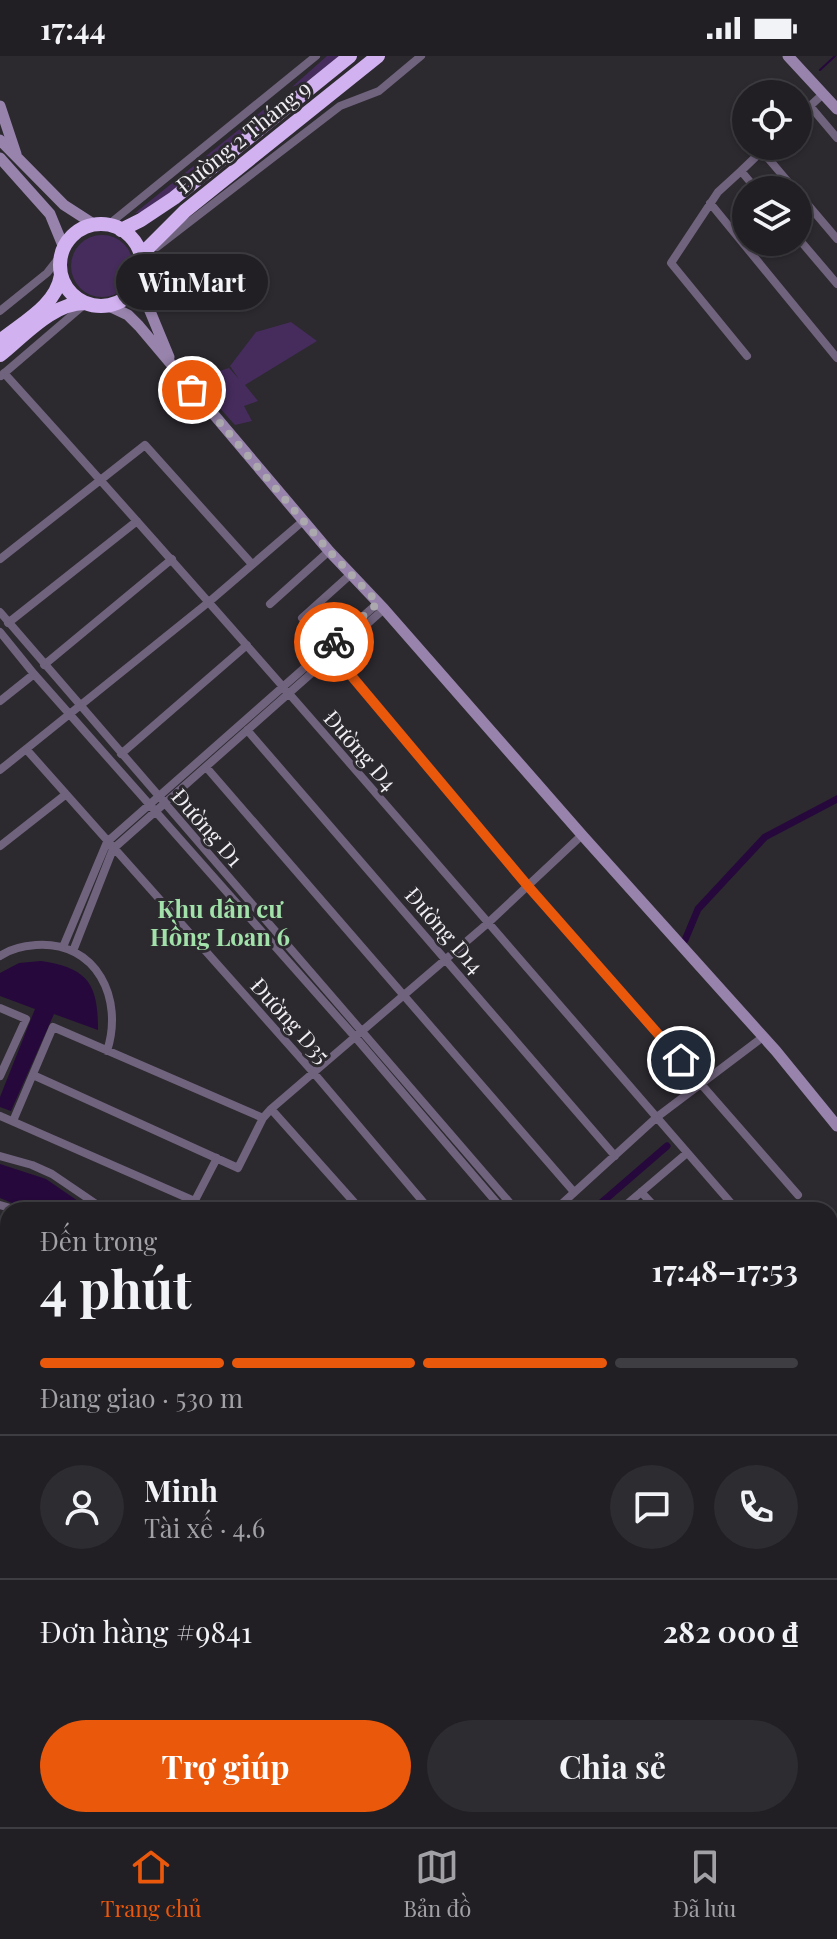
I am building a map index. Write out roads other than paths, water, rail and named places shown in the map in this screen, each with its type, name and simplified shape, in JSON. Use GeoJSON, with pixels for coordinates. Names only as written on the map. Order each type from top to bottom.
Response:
{"type":"FeatureCollection","features":[{"type":"Feature","properties":{"kind":"highway","name":"Đường 2 Tháng 9"},"geometry":{"type":"LineString","coordinates":[[108,227],[141,220],[174,198],[350,56]]}},
{"type":"Feature","properties":{"kind":"highway","name":"Đường 2 Tháng 9"},"geometry":{"type":"LineString","coordinates":[[141,258],[185,211],[378,56]]}},
{"type":"Feature","properties":{"kind":"highway"},"geometry":{"type":"LineString","coordinates":[[0,341],[52,299],[61,274],[63,251],[77,233],[108,227],[131,238],[141,258],[138,282],[126,297],[107,305],[86,303],[55,311],[0,355]]}},
{"type":"Feature","properties":{"kind":"highway"},"geometry":{"type":"LineString","coordinates":[[61,274],[70,292],[86,303]]}},
{"type":"Feature","properties":{"kind":"street"},"geometry":{"type":"LineString","coordinates":[[0,140],[64,205],[108,227],[316,56]]}},
{"type":"Feature","properties":{"kind":"street"},"geometry":{"type":"LineString","coordinates":[[141,258],[340,106],[379,91],[421,56]]}},
{"type":"Feature","properties":{"kind":"street"},"geometry":{"type":"LineString","coordinates":[[795,58],[837,109]]}},
{"type":"Feature","properties":{"kind":"street"},"geometry":{"type":"LineString","coordinates":[[812,104],[823,94]]}},
{"type":"Feature","properties":{"kind":"street"},"geometry":{"type":"LineString","coordinates":[[0,106],[16,155]]}},
{"type":"Feature","properties":{"kind":"street"},"geometry":{"type":"LineString","coordinates":[[812,108],[837,138]]}},
{"type":"Feature","properties":{"kind":"street"},"geometry":{"type":"LineString","coordinates":[[0,311],[47,273],[63,251],[50,214],[1,160]]}},
{"type":"Feature","properties":{"kind":"street"},"geometry":{"type":"LineString","coordinates":[[747,356],[671,263],[729,179],[753,160]]}},
{"type":"Feature","properties":{"kind":"street"},"geometry":{"type":"LineString","coordinates":[[741,171],[745,176]]}},
{"type":"Feature","properties":{"kind":"street"},"geometry":{"type":"LineString","coordinates":[[710,203],[837,358]]}},
{"type":"Feature","properties":{"kind":"street"},"geometry":{"type":"LineString","coordinates":[[812,210],[837,239]]}},
{"type":"Feature","properties":{"kind":"street"},"geometry":{"type":"LineString","coordinates":[[812,255],[837,284]]}},
{"type":"Feature","properties":{"kind":"street"},"geometry":{"type":"LineString","coordinates":[[138,282],[174,368]]}},
{"type":"Feature","properties":{"kind":"street"},"geometry":{"type":"LineString","coordinates":[[2,375],[86,303]]}},
{"type":"Feature","properties":{"kind":"street"},"geometry":{"type":"LineString","coordinates":[[107,305],[134,320],[329,551],[763,1037],[837,1126]]}},
{"type":"Feature","properties":{"kind":"street","name":"Đường D4"},"geometry":{"type":"LineString","coordinates":[[2,375],[210,601],[730,1202]]}},
{"type":"Feature","properties":{"kind":"street"},"geometry":{"type":"LineString","coordinates":[[0,559],[145,445],[251,563]]}},
{"type":"Feature","properties":{"kind":"street"},"geometry":{"type":"LineString","coordinates":[[8,623],[137,521]]}},
{"type":"Feature","properties":{"kind":"street"},"geometry":{"type":"LineString","coordinates":[[0,770],[210,601],[303,521]]}},
{"type":"Feature","properties":{"kind":"street"},"geometry":{"type":"LineString","coordinates":[[270,604],[329,551]]}},
{"type":"Feature","properties":{"kind":"street"},"geometry":{"type":"LineString","coordinates":[[44,665],[172,559]]}},
{"type":"Feature","properties":{"kind":"street"},"geometry":{"type":"LineString","coordinates":[[302,618],[351,574]]}},
{"type":"Feature","properties":{"kind":"street"},"geometry":{"type":"LineString","coordinates":[[63,947],[110,845],[381,606]]}},
{"type":"Feature","properties":{"kind":"street","name":"Đường D1"},"geometry":{"type":"LineString","coordinates":[[0,612],[509,1202]]}},
{"type":"Feature","properties":{"kind":"street","name":"Đường D1"},"geometry":{"type":"LineString","coordinates":[[0,632],[496,1202]]}},
{"type":"Feature","properties":{"kind":"street"},"geometry":{"type":"LineString","coordinates":[[121,754],[247,645]]}},
{"type":"Feature","properties":{"kind":"street"},"geometry":{"type":"LineString","coordinates":[[330,651],[527,885],[798,1195]]}},
{"type":"Feature","properties":{"kind":"street"},"geometry":{"type":"LineString","coordinates":[[0,701],[34,674]]}},
{"type":"Feature","properties":{"kind":"street"},"geometry":{"type":"LineString","coordinates":[[160,800],[206,767],[285,691]]}},
{"type":"Feature","properties":{"kind":"street","name":"Đường D14"},"geometry":{"type":"LineString","coordinates":[[247,730],[615,1156]]}},
{"type":"Feature","properties":{"kind":"street","name":"Đường D35"},"geometry":{"type":"LineString","coordinates":[[26,749],[313,1072],[423,1202]]}},
{"type":"Feature","properties":{"kind":"street"},"geometry":{"type":"LineString","coordinates":[[206,767],[574,1192]]}},
{"type":"Feature","properties":{"kind":"street"},"geometry":{"type":"LineString","coordinates":[[0,846],[65,795]]}},
{"type":"Feature","properties":{"kind":"street"},"geometry":{"type":"LineString","coordinates":[[33,1075],[238,1168],[263,1118],[271,1109],[488,923],[582,835]]}},
{"type":"Feature","properties":{"kind":"street"},"geometry":{"type":"LineString","coordinates":[[73,951],[110,845]]}},
{"type":"Feature","properties":{"kind":"street"},"geometry":{"type":"LineString","coordinates":[[0,956],[26,946],[63,947],[96,969],[106,985],[114,1021],[107,1051]]}},
{"type":"Feature","properties":{"kind":"street"},"geometry":{"type":"LineString","coordinates":[[0,1008],[26,1019],[2,1064],[0,1076]]}},
{"type":"Feature","properties":{"kind":"street"},"geometry":{"type":"LineString","coordinates":[[13,1121],[53,1027],[263,1118]]}},
{"type":"Feature","properties":{"kind":"street"},"geometry":{"type":"LineString","coordinates":[[563,1202],[657,1117],[763,1037]]}},
{"type":"Feature","properties":{"kind":"street"},"geometry":{"type":"LineString","coordinates":[[271,1109],[354,1202]]}},
{"type":"Feature","properties":{"kind":"street"},"geometry":{"type":"LineString","coordinates":[[0,1116],[184,1202]]}},
{"type":"Feature","properties":{"kind":"street"},"geometry":{"type":"LineString","coordinates":[[629,1202],[687,1153]]}},
{"type":"Feature","properties":{"kind":"street"},"geometry":{"type":"LineString","coordinates":[[0,1156],[42,1169],[93,1202]]}},
{"type":"Feature","properties":{"kind":"street"},"geometry":{"type":"LineString","coordinates":[[194,1202],[217,1158]]}},
{"type":"Feature","properties":{"kind":"street"},"geometry":{"type":"LineString","coordinates":[[641,1192],[650,1202]]}},
{"type":"Feature","properties":{"kind":"waterway"},"geometry":{"type":"LineString","coordinates":[[820,70],[835,56]]}},
{"type":"Feature","properties":{"kind":"waterway"},"geometry":{"type":"LineString","coordinates":[[685,940],[698,909],[765,837],[837,799]]}},
{"type":"Feature","properties":{"kind":"waterway"},"geometry":{"type":"LineString","coordinates":[[602,1202],[667,1146]]}},
{"type":"Feature","properties":{"kind":"place","name":"WinMart"},"geometry":{"type":"Point","coordinates":[192,390]}},
{"type":"Feature","properties":{"kind":"district","name":"Khu dân cư Hồng Loan 6"},"geometry":{"type":"Point","coordinates":[220,922]}}]}
